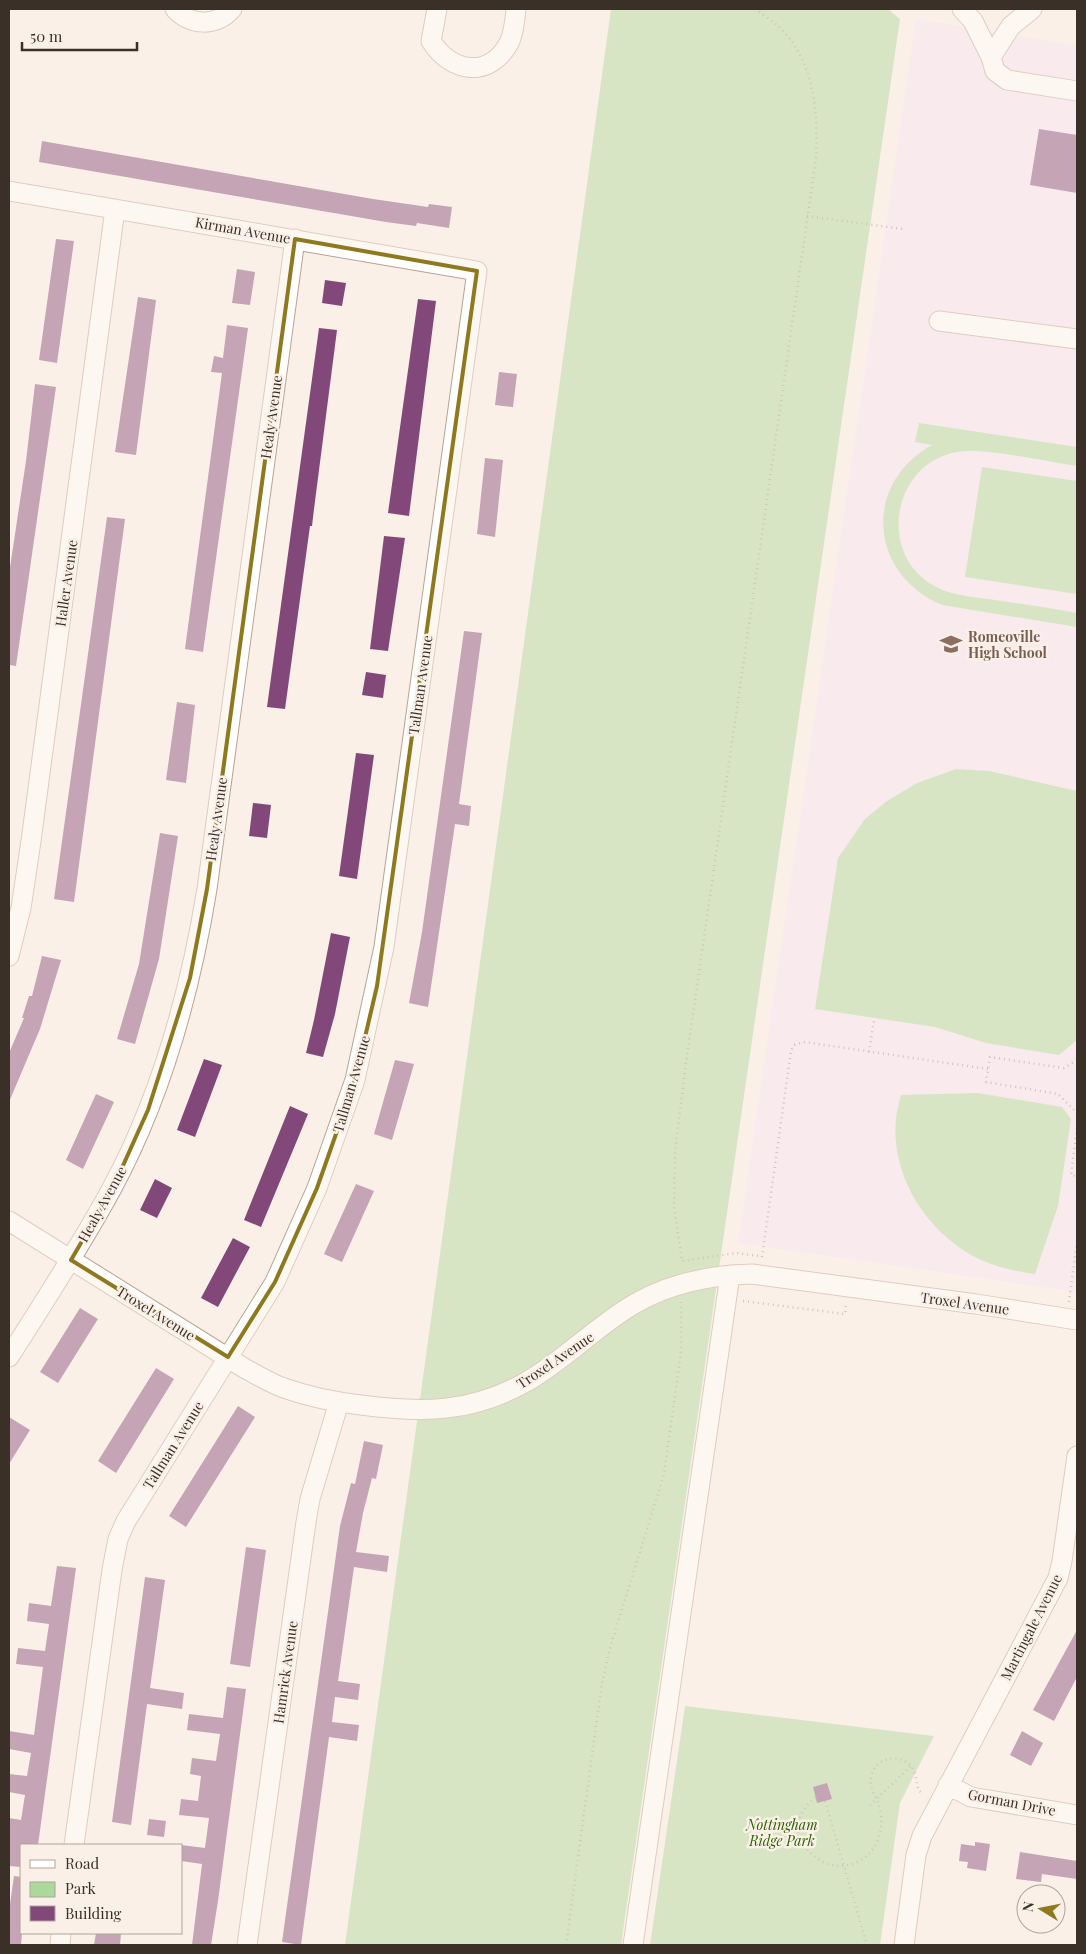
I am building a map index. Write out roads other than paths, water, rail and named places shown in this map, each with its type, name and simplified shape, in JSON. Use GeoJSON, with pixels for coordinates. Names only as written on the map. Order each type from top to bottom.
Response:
{"type":"FeatureCollection","features":[{"type":"Feature","properties":{"kind":"street"},"geometry":{"type":"LineString","coordinates":[[175,9],[187,19],[205,22],[223,17],[232,9]]}},
{"type":"Feature","properties":{"kind":"street"},"geometry":{"type":"LineString","coordinates":[[437,9],[431,41],[440,56],[460,67],[487,65],[496,59],[508,44],[512,34],[516,9]]}},
{"type":"Feature","properties":{"kind":"street"},"geometry":{"type":"LineString","coordinates":[[962,9],[973,21],[991,57],[995,71],[1007,80],[1077,91]]}},
{"type":"Feature","properties":{"kind":"street"},"geometry":{"type":"LineString","coordinates":[[991,57],[1011,26],[1032,9]]}},
{"type":"Feature","properties":{"kind":"street","name":"Kirman Avenue"},"geometry":{"type":"LineString","coordinates":[[9,190],[477,271]]}},
{"type":"Feature","properties":{"kind":"street","name":"Haller Avenue"},"geometry":{"type":"LineString","coordinates":[[9,956],[21,908],[31,841],[115,209]]}},
{"type":"Feature","properties":{"kind":"street","name":"Healy Avenue"},"geometry":{"type":"LineString","coordinates":[[9,1357],[71,1260],[112,1190],[145,1118],[166,1063],[192,970],[207,889],[296,240]]}},
{"type":"Feature","properties":{"kind":"street","name":"Tallman Avenue"},"geometry":{"type":"LineString","coordinates":[[74,1844],[112,1570],[118,1539],[142,1495],[275,1282],[317,1188],[355,1080],[375,996],[384,947],[477,271]]}},
{"type":"Feature","properties":{"kind":"street"},"geometry":{"type":"LineString","coordinates":[[939,321],[1077,339]]}},
{"type":"Feature","properties":{"kind":"street","name":"Troxel Avenue"},"geometry":{"type":"LineString","coordinates":[[9,1221],[228,1357],[282,1388],[339,1402],[422,1411],[448,1410],[490,1399],[527,1382],[635,1304],[660,1291],[690,1282],[730,1275],[752,1274],[1072,1319]]}},
{"type":"Feature","properties":{"kind":"street"},"geometry":{"type":"LineString","coordinates":[[633,1945],[730,1275]]}},
{"type":"Feature","properties":{"kind":"street","name":"Hamrick Avenue"},"geometry":{"type":"LineString","coordinates":[[247,1945],[306,1522],[310,1499],[339,1402]]}},
{"type":"Feature","properties":{"kind":"street","name":"Martingale Avenue"},"geometry":{"type":"LineString","coordinates":[[904,1945],[916,1855],[922,1836],[1058,1578],[1077,1456]]}},
{"type":"Feature","properties":{"kind":"street","name":"Gorman Drive"},"geometry":{"type":"LineString","coordinates":[[948,1785],[971,1797],[1077,1815]]}},
{"type":"Feature","properties":{"kind":"place","name":"Romeoville High School"},"geometry":{"type":"Point","coordinates":[951,644]}},
{"type":"Feature","properties":{"kind":"park label","name":"Nottingham Ridge Park"},"geometry":{"type":"Point","coordinates":[782,1832]}}]}
